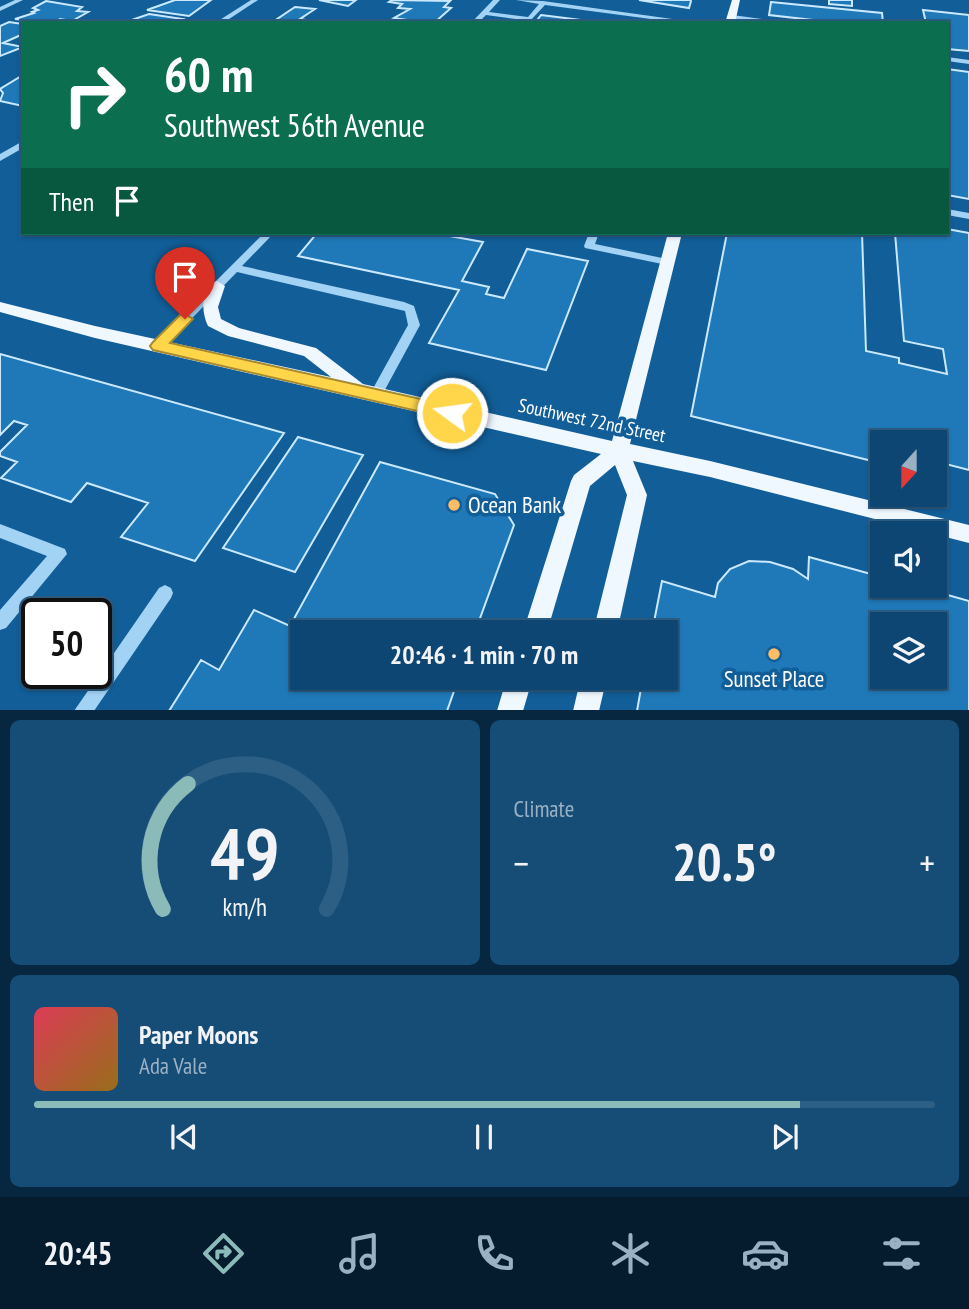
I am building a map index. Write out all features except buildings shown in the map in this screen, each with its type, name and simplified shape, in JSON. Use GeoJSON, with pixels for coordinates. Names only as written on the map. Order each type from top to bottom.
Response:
{"type":"FeatureCollection","features":[{"type":"Feature","properties":{"kind":"main road"},"geometry":{"type":"LineString","coordinates":[[731,20],[736,0]]}},
{"type":"Feature","properties":{"kind":"main road"},"geometry":{"type":"LineString","coordinates":[[608,620],[637,495],[619,450],[674,235]]}},
{"type":"Feature","properties":{"kind":"main road"},"geometry":{"type":"LineString","coordinates":[[217,286],[209,307],[214,322],[234,332],[310,352],[367,392]]}},
{"type":"Feature","properties":{"kind":"main road","name":"Southwest 72nd Street"},"geometry":{"type":"LineString","coordinates":[[0,307],[525,430],[710,469],[969,534]]}},
{"type":"Feature","properties":{"kind":"main road"},"geometry":{"type":"LineString","coordinates":[[539,620],[581,481],[619,450]]}},
{"type":"Feature","properties":{"kind":"main road"},"geometry":{"type":"LineString","coordinates":[[510,710],[516,690]]}},
{"type":"Feature","properties":{"kind":"main road"},"geometry":{"type":"LineString","coordinates":[[586,710],[591,690]]}},
{"type":"Feature","properties":{"kind":"street"},"geometry":{"type":"LineString","coordinates":[[0,9],[20,0]]}},
{"type":"Feature","properties":{"kind":"street"},"geometry":{"type":"LineString","coordinates":[[221,21],[255,0]]}},
{"type":"Feature","properties":{"kind":"street"},"geometry":{"type":"LineString","coordinates":[[476,21],[497,0]]}},
{"type":"Feature","properties":{"kind":"street"},"geometry":{"type":"LineString","coordinates":[[519,0],[605,7],[617,12],[683,21]]}},
{"type":"Feature","properties":{"kind":"street"},"geometry":{"type":"LineString","coordinates":[[484,13],[530,19],[543,3]]}},
{"type":"Feature","properties":{"kind":"street"},"geometry":{"type":"LineString","coordinates":[[610,21],[617,12]]}},
{"type":"Feature","properties":{"kind":"street"},"geometry":{"type":"LineString","coordinates":[[949,59],[969,62]]}},
{"type":"Feature","properties":{"kind":"street"},"geometry":{"type":"LineString","coordinates":[[0,158],[21,145]]}},
{"type":"Feature","properties":{"kind":"street"},"geometry":{"type":"LineString","coordinates":[[949,212],[969,216]]}},
{"type":"Feature","properties":{"kind":"street"},"geometry":{"type":"LineString","coordinates":[[158,346],[268,235]]}},
{"type":"Feature","properties":{"kind":"street"},"geometry":{"type":"LineString","coordinates":[[593,235],[589,246],[667,262]]}},
{"type":"Feature","properties":{"kind":"street"},"geometry":{"type":"LineString","coordinates":[[235,268],[410,309],[414,325],[367,392]]}},
{"type":"Feature","properties":{"kind":"street"},"geometry":{"type":"LineString","coordinates":[[0,531],[59,554],[0,622]]}},
{"type":"Feature","properties":{"kind":"street"},"geometry":{"type":"LineString","coordinates":[[83,710],[165,593]]}},
{"type":"Feature","properties":{"kind":"place","name":"Ocean Bank"},"geometry":{"type":"Point","coordinates":[454,505]}},
{"type":"Feature","properties":{"kind":"place","name":"Sunset Place"},"geometry":{"type":"Point","coordinates":[774,654]}},
{"type":"Feature","properties":{"kind":"route"},"geometry":{"type":"LineString","coordinates":[[185,319],[158,346],[335,384],[452,413]]}}]}
